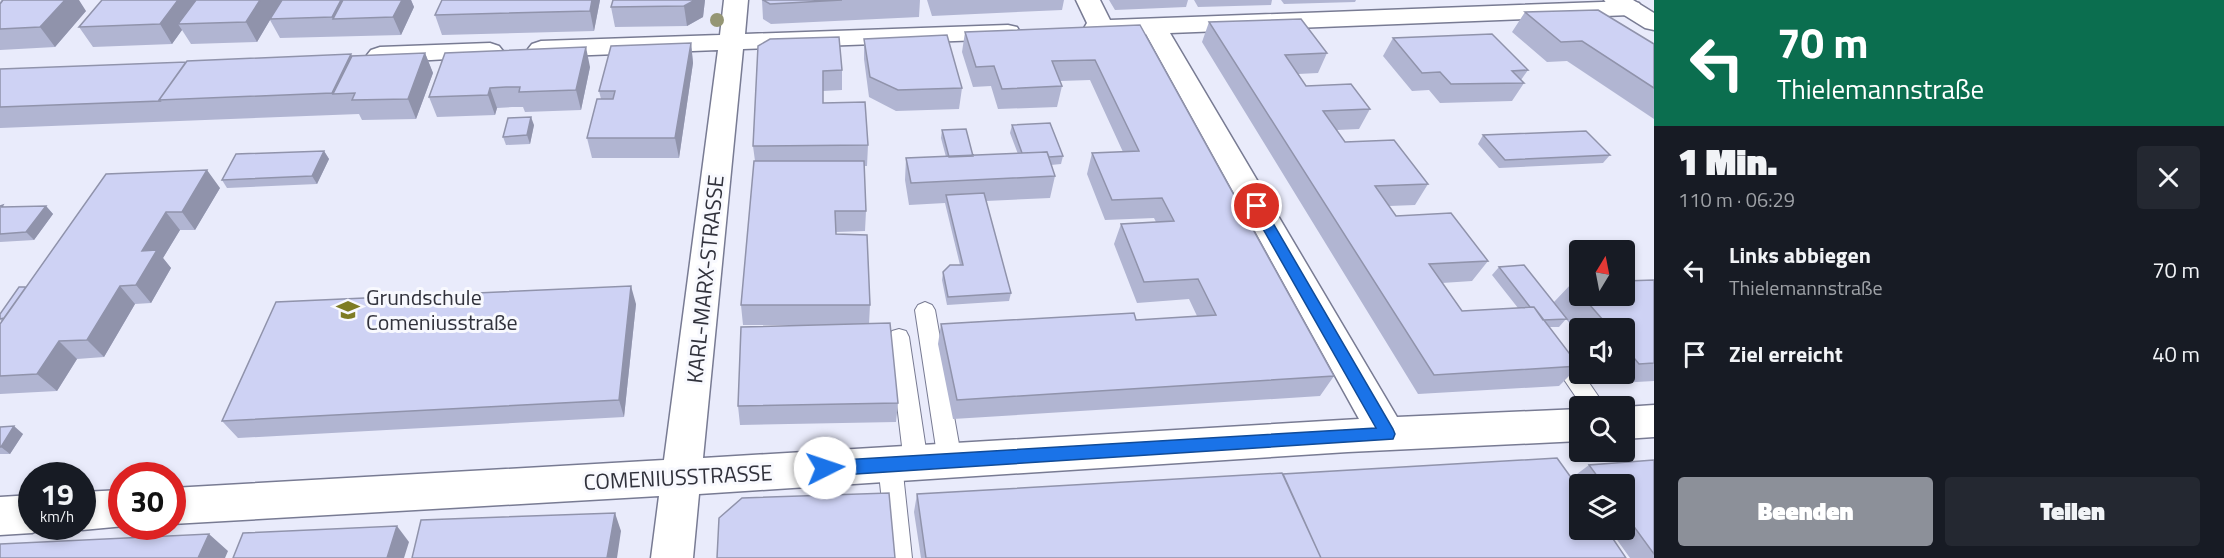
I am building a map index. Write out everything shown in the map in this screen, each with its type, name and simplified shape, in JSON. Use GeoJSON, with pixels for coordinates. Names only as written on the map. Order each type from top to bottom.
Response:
{"type":"FeatureCollection","features":[{"type":"Feature","properties":{"kind":"street","name":"KARL-MARX-STRASSE"},"geometry":{"type":"LineString","coordinates":[[672,558],[736,0]]}},
{"type":"Feature","properties":{"kind":"street"},"geometry":{"type":"LineString","coordinates":[[1088,0],[1102,28]]}},
{"type":"Feature","properties":{"kind":"street"},"geometry":{"type":"LineString","coordinates":[[1067,29],[1623,4],[1654,23]]}},
{"type":"Feature","properties":{"kind":"street"},"geometry":{"type":"LineString","coordinates":[[1154,26],[1387,434]]}},
{"type":"Feature","properties":{"kind":"street"},"geometry":{"type":"LineString","coordinates":[[360,56],[1032,31]]}},
{"type":"Feature","properties":{"kind":"street"},"geometry":{"type":"LineString","coordinates":[[1635,422],[1654,421]]}},
{"type":"Feature","properties":{"kind":"street","name":"COMENIUSSTRASSE"},"geometry":{"type":"LineString","coordinates":[[186,505],[1387,434],[1569,426]]}},
{"type":"Feature","properties":{"kind":"street"},"geometry":{"type":"LineString","coordinates":[[0,516],[18,515]]}},
{"type":"Feature","properties":{"kind":"lane"},"geometry":{"type":"LineString","coordinates":[[900,558],[919,463],[925,310]]}},
{"type":"Feature","properties":{"kind":"lane"},"geometry":{"type":"LineString","coordinates":[[1542,333],[1587,396]]}},
{"type":"Feature","properties":{"kind":"lane"},"geometry":{"type":"LineString","coordinates":[[899,337],[919,463]]}},
{"type":"Feature","properties":{"kind":"building"},"geometry":{"type":"Polygon","coordinates":[[[3,0],[65,0],[40,27],[0,29],[0,4],[3,0]]]}},
{"type":"Feature","properties":{"kind":"building"},"geometry":{"type":"Polygon","coordinates":[[[102,0],[178,0],[160,24],[79,27],[102,0]]]}},
{"type":"Feature","properties":{"kind":"building"},"geometry":{"type":"Polygon","coordinates":[[[196,0],[260,0],[246,22],[178,24],[196,0]]]}},
{"type":"Feature","properties":{"kind":"building"},"geometry":{"type":"Polygon","coordinates":[[[282,0],[341,0],[332,17],[270,19],[282,0]]]}},
{"type":"Feature","properties":{"kind":"building"},"geometry":{"type":"Polygon","coordinates":[[[343,0],[402,0],[393,17],[333,19],[343,0]]]}},
{"type":"Feature","properties":{"kind":"building"},"geometry":{"type":"Polygon","coordinates":[[[442,0],[592,0],[590,11],[435,15],[442,0]]]}},
{"type":"Feature","properties":{"kind":"building"},"geometry":{"type":"Polygon","coordinates":[[[613,0],[695,0],[684,6],[611,7],[613,0]]]}},
{"type":"Feature","properties":{"kind":"building"},"geometry":{"type":"Polygon","coordinates":[[[763,0],[842,0],[770,4],[763,0]]]}},
{"type":"Feature","properties":{"kind":"building"},"geometry":{"type":"Polygon","coordinates":[[[1598,10],[1654,44],[1654,88],[1582,41],[1561,42],[1525,12],[1598,10]]]}},
{"type":"Feature","properties":{"kind":"building"},"geometry":{"type":"Polygon","coordinates":[[[1301,19],[1327,53],[1285,55],[1306,86],[1351,84],[1370,109],[1323,111],[1345,142],[1394,140],[1428,184],[1375,186],[1396,216],[1451,213],[1488,261],[1429,264],[1462,311],[1534,307],[1569,353],[1569,367],[1434,375],[1209,22],[1301,19]]]}},
{"type":"Feature","properties":{"kind":"building"},"geometry":{"type":"Polygon","coordinates":[[[1140,25],[1334,376],[957,400],[941,324],[1134,313],[1136,320],[1216,315],[1198,279],[1144,282],[1121,224],[1174,221],[1162,198],[1112,200],[1092,153],[1139,151],[1095,60],[1052,61],[1062,86],[1002,89],[994,66],[976,67],[965,32],[1140,25]]]}},
{"type":"Feature","properties":{"kind":"building"},"geometry":{"type":"Polygon","coordinates":[[[1492,34],[1528,70],[1512,71],[1524,83],[1451,84],[1440,72],[1422,73],[1393,38],[1492,34]]]}},
{"type":"Feature","properties":{"kind":"building"},"geometry":{"type":"Polygon","coordinates":[[[947,35],[962,88],[898,90],[870,77],[864,39],[947,35]]]}},
{"type":"Feature","properties":{"kind":"building"},"geometry":{"type":"Polygon","coordinates":[[[839,37],[842,70],[823,71],[823,103],[865,102],[868,145],[753,146],[758,46],[770,39],[839,37]]]}},
{"type":"Feature","properties":{"kind":"building"},"geometry":{"type":"Polygon","coordinates":[[[691,43],[675,138],[587,138],[597,99],[613,99],[615,91],[599,91],[611,46],[691,43]]]}},
{"type":"Feature","properties":{"kind":"building"},"geometry":{"type":"Polygon","coordinates":[[[586,47],[576,90],[519,92],[520,87],[506,87],[490,88],[488,95],[429,97],[445,53],[586,47]]]}},
{"type":"Feature","properties":{"kind":"building"},"geometry":{"type":"Polygon","coordinates":[[[425,53],[408,99],[352,100],[355,93],[333,94],[352,56],[425,53]]]}},
{"type":"Feature","properties":{"kind":"building"},"geometry":{"type":"Polygon","coordinates":[[[351,54],[332,93],[159,100],[187,61],[351,54]]]}},
{"type":"Feature","properties":{"kind":"building"},"geometry":{"type":"Polygon","coordinates":[[[186,62],[160,101],[0,107],[0,69],[186,62]]]}},
{"type":"Feature","properties":{"kind":"building"},"geometry":{"type":"Polygon","coordinates":[[[531,117],[527,135],[503,137],[508,118],[531,117]]]}},
{"type":"Feature","properties":{"kind":"building"},"geometry":{"type":"Polygon","coordinates":[[[1050,123],[1063,156],[1049,157],[1047,152],[1022,153],[1012,125],[1050,123]]]}},
{"type":"Feature","properties":{"kind":"building"},"geometry":{"type":"Polygon","coordinates":[[[966,129],[973,156],[949,157],[942,130],[966,129]]]}},
{"type":"Feature","properties":{"kind":"building"},"geometry":{"type":"Polygon","coordinates":[[[1586,131],[1610,155],[1505,160],[1483,135],[1586,131]]]}},
{"type":"Feature","properties":{"kind":"building"},"geometry":{"type":"Polygon","coordinates":[[[324,151],[312,176],[222,180],[236,154],[324,151]]]}},
{"type":"Feature","properties":{"kind":"building"},"geometry":{"type":"Polygon","coordinates":[[[1047,152],[1055,176],[911,183],[906,158],[1047,152]]]}},
{"type":"Feature","properties":{"kind":"building"},"geometry":{"type":"Polygon","coordinates":[[[754,161],[864,161],[866,211],[835,211],[836,234],[867,235],[870,305],[741,305],[754,161]]]}},
{"type":"Feature","properties":{"kind":"building"},"geometry":{"type":"Polygon","coordinates":[[[207,170],[182,212],[166,212],[142,251],[157,250],[136,285],[120,286],[87,340],[59,341],[37,374],[0,376],[0,324],[106,174],[207,170]]]}},
{"type":"Feature","properties":{"kind":"building"},"geometry":{"type":"Polygon","coordinates":[[[984,193],[1011,293],[948,297],[943,272],[950,265],[963,265],[946,195],[984,193]]]}},
{"type":"Feature","properties":{"kind":"building"},"geometry":{"type":"Polygon","coordinates":[[[3,205],[2,207],[46,206],[26,232],[0,234],[0,206],[3,205]]]}},
{"type":"Feature","properties":{"kind":"building"},"geometry":{"type":"Polygon","coordinates":[[[1524,265],[1567,319],[1543,320],[1499,267],[1524,265]]]}},
{"type":"Feature","properties":{"kind":"building"},"geometry":{"type":"Polygon","coordinates":[[[1654,280],[1654,363],[1639,364],[1635,359],[1635,318],[1601,318],[1591,306],[1635,306],[1635,281],[1654,280]]]}},
{"type":"Feature","properties":{"kind":"building"},"geometry":{"type":"Polygon","coordinates":[[[631,286],[619,400],[222,421],[276,302],[631,286]]]}},
{"type":"Feature","properties":{"kind":"building"},"geometry":{"type":"Polygon","coordinates":[[[19,287],[26,287],[4,318],[0,319],[0,314],[19,287]]]}},
{"type":"Feature","properties":{"kind":"building"},"geometry":{"type":"Polygon","coordinates":[[[890,323],[898,403],[738,406],[741,327],[890,323]]]}},
{"type":"Feature","properties":{"kind":"building"},"geometry":{"type":"Polygon","coordinates":[[[14,426],[1,447],[0,447],[0,427],[14,426]]]}},
{"type":"Feature","properties":{"kind":"building"},"geometry":{"type":"Polygon","coordinates":[[[1557,458],[1569,475],[1569,540],[1614,540],[1626,558],[1321,558],[1283,474],[1557,458]]]}},
{"type":"Feature","properties":{"kind":"building"},"geometry":{"type":"Polygon","coordinates":[[[1654,460],[1654,554],[1635,528],[1635,474],[1596,474],[1589,465],[1654,460]]]}},
{"type":"Feature","properties":{"kind":"building"},"geometry":{"type":"Polygon","coordinates":[[[1282,473],[1321,558],[926,558],[917,494],[1282,473]]]}},
{"type":"Feature","properties":{"kind":"building"},"geometry":{"type":"Polygon","coordinates":[[[889,493],[895,558],[717,558],[719,518],[742,498],[889,493]]]}},
{"type":"Feature","properties":{"kind":"building"},"geometry":{"type":"Polygon","coordinates":[[[615,513],[607,558],[412,558],[421,520],[615,513]]]}},
{"type":"Feature","properties":{"kind":"building"},"geometry":{"type":"Polygon","coordinates":[[[397,526],[387,558],[233,558],[243,533],[397,526]]]}},
{"type":"Feature","properties":{"kind":"building"},"geometry":{"type":"Polygon","coordinates":[[[209,534],[198,558],[0,558],[0,544],[108,539],[186,540],[186,535],[209,534]]]}},
{"type":"Feature","properties":{"kind":"place","name":"Grundschule Comeniusstraße"},"geometry":{"type":"Point","coordinates":[348,310]}},
{"type":"Feature","properties":{"kind":"route"},"geometry":{"type":"LineString","coordinates":[[825,468],[1387,434],[1257,206]]}}]}
